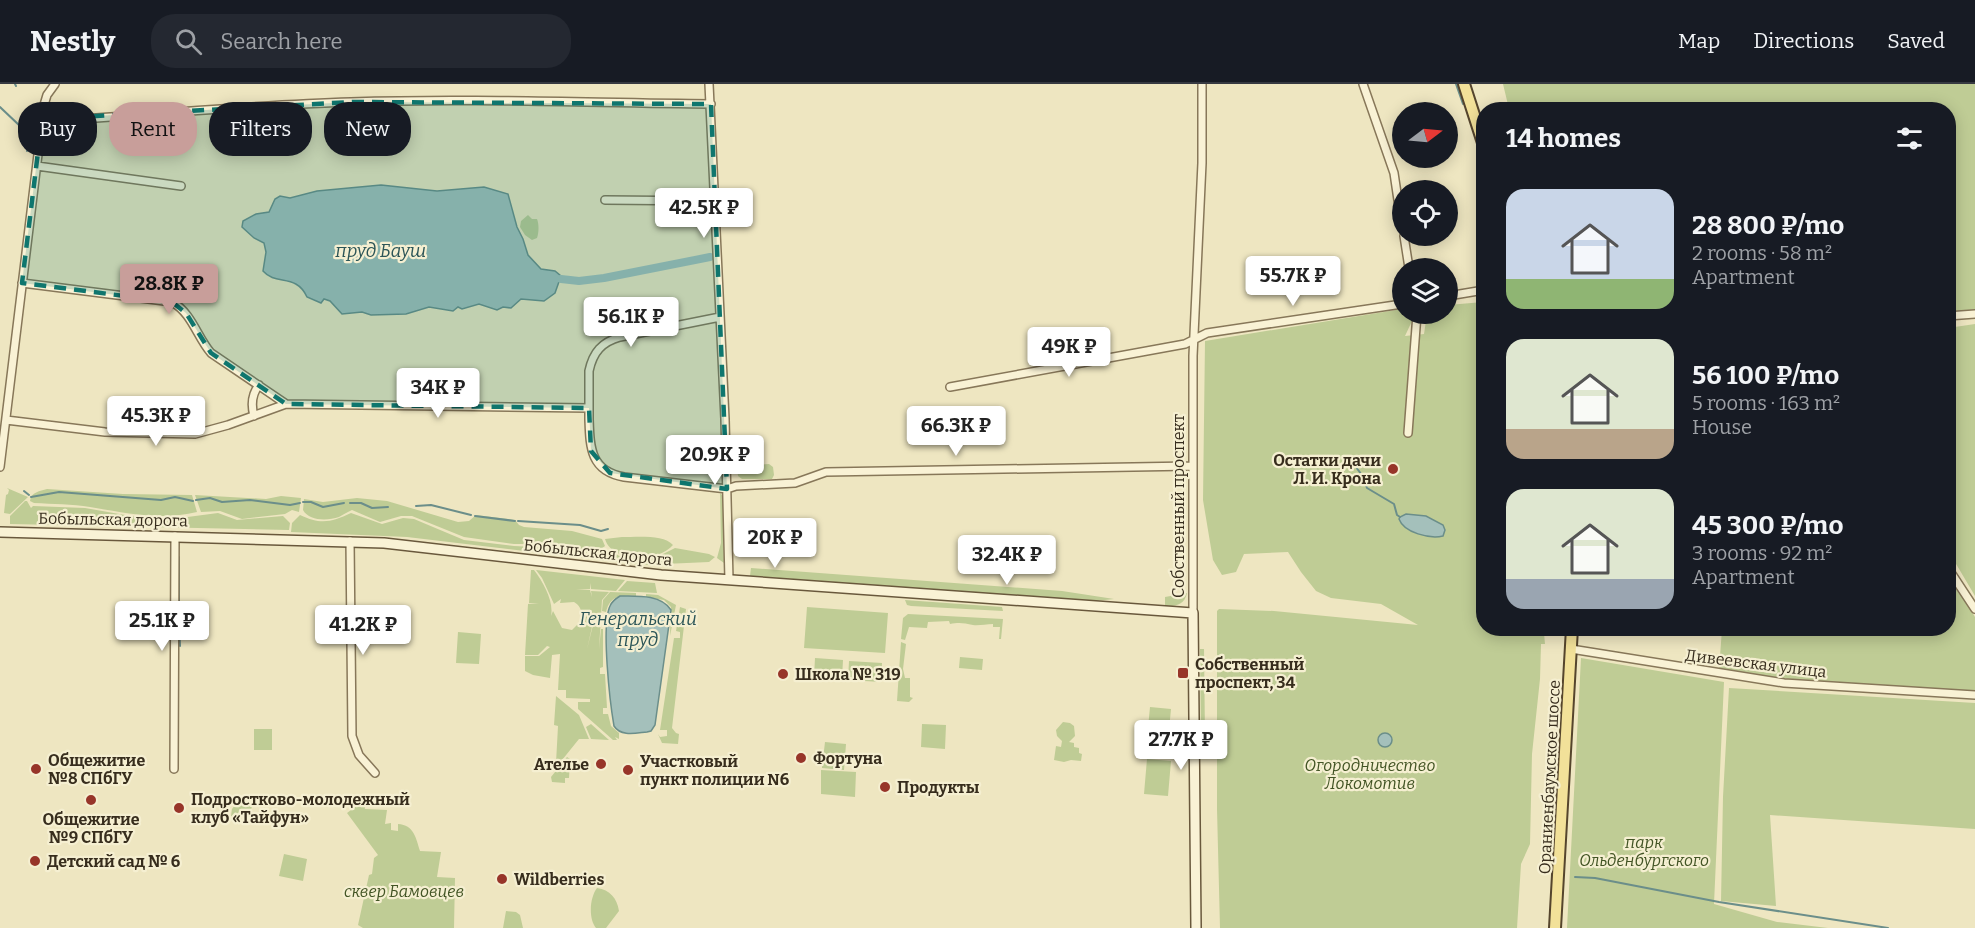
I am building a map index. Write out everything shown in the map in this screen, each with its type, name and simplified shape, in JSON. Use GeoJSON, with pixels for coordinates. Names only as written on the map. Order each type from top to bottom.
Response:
{"type":"FeatureCollection","features":[{"type":"Feature","properties":{"kind":"main road"},"geometry":{"type":"LineString","coordinates":[[1464,84],[1476,121]]}},
{"type":"Feature","properties":{"kind":"main road","name":"Ораниенбаумское шоссе"},"geometry":{"type":"LineString","coordinates":[[1555,928],[1572,636]]}},
{"type":"Feature","properties":{"kind":"street"},"geometry":{"type":"LineString","coordinates":[[46,102],[47,95],[55,84]]}},
{"type":"Feature","properties":{"kind":"street"},"geometry":{"type":"LineString","coordinates":[[709,84],[729,580]]}},
{"type":"Feature","properties":{"kind":"street","name":"Собственный проспект"},"geometry":{"type":"LineString","coordinates":[[1196,928],[1192,466],[1194,339],[1202,163],[1202,84]]}},
{"type":"Feature","properties":{"kind":"street"},"geometry":{"type":"LineString","coordinates":[[1363,84],[1395,180]]}},
{"type":"Feature","properties":{"kind":"street"},"geometry":{"type":"LineString","coordinates":[[97,117],[284,105],[441,100],[711,104]]}},
{"type":"Feature","properties":{"kind":"street"},"geometry":{"type":"LineString","coordinates":[[0,467],[38,156]]}},
{"type":"Feature","properties":{"kind":"street"},"geometry":{"type":"LineString","coordinates":[[37,166],[181,186]]}},
{"type":"Feature","properties":{"kind":"street"},"geometry":{"type":"LineString","coordinates":[[605,200],[715,201]]}},
{"type":"Feature","properties":{"kind":"street"},"geometry":{"type":"LineString","coordinates":[[22,283],[172,302],[186,313],[211,353],[286,404]]}},
{"type":"Feature","properties":{"kind":"street"},"geometry":{"type":"LineString","coordinates":[[1458,294],[1476,291]]}},
{"type":"Feature","properties":{"kind":"street"},"geometry":{"type":"LineString","coordinates":[[950,387],[1176,346],[1207,333],[1392,305]]}},
{"type":"Feature","properties":{"kind":"street"},"geometry":{"type":"LineString","coordinates":[[1956,315],[1975,314]]}},
{"type":"Feature","properties":{"kind":"street"},"geometry":{"type":"LineString","coordinates":[[720,318],[620,337],[600,346],[590,362],[589,370],[591,451],[598,464],[610,473],[624,477],[727,489],[736,486],[795,483],[826,472],[1192,466]]}},
{"type":"Feature","properties":{"kind":"street"},"geometry":{"type":"LineString","coordinates":[[1408,433],[1416,324]]}},
{"type":"Feature","properties":{"kind":"street"},"geometry":{"type":"LineString","coordinates":[[254,416],[251,406],[253,392],[259,385]]}},
{"type":"Feature","properties":{"kind":"street"},"geometry":{"type":"LineString","coordinates":[[6,420],[105,432],[190,434],[208,432],[286,404],[589,408]]}},
{"type":"Feature","properties":{"kind":"street","name":"Бобыльская дорога"},"geometry":{"type":"LineString","coordinates":[[0,532],[350,541],[478,552],[607,570],[1193,613]]}},
{"type":"Feature","properties":{"kind":"street"},"geometry":{"type":"LineString","coordinates":[[174,769],[175,536]]}},
{"type":"Feature","properties":{"kind":"street"},"geometry":{"type":"LineString","coordinates":[[350,541],[351,728],[359,755],[375,773]]}},
{"type":"Feature","properties":{"kind":"street"},"geometry":{"type":"LineString","coordinates":[[1956,580],[1975,609]]}},
{"type":"Feature","properties":{"kind":"street","name":"Дивеевская улица"},"geometry":{"type":"LineString","coordinates":[[1571,649],[1784,683],[1975,695]]}},
{"type":"Feature","properties":{"kind":"highlighted area"},"geometry":{"type":"Polygon","coordinates":[[[352,102],[711,104],[727,489],[610,473],[591,451],[589,408],[286,404],[211,353],[186,313],[172,302],[22,283],[42,119],[352,102]]]}},
{"type":"Feature","properties":{"kind":"green space"},"geometry":{"type":"Polygon","coordinates":[[[1503,84],[1975,84],[1975,311],[1956,312],[1956,102],[1507,102],[1503,84]]]}},
{"type":"Feature","properties":{"kind":"green space"},"geometry":{"type":"Polygon","coordinates":[[[528,215],[532,219],[537,219],[538,223],[537,238],[532,240],[520,227],[521,221],[528,215]]]}},
{"type":"Feature","properties":{"kind":"green space","name":"Огородничество Локомотив"},"geometry":{"type":"Polygon","coordinates":[[[1476,303],[1476,636],[1544,636],[1545,644],[1541,644],[1540,679],[1532,754],[1530,844],[1521,864],[1517,928],[1220,928],[1217,809],[1217,611],[1219,609],[1274,611],[1418,625],[1381,604],[1331,598],[1316,591],[1288,552],[1244,554],[1236,572],[1222,575],[1213,560],[1203,500],[1205,341],[1392,311],[1392,324],[1411,324],[1405,336],[1424,334],[1426,324],[1458,324],[1458,304],[1476,303]]]}},
{"type":"Feature","properties":{"kind":"green space"},"geometry":{"type":"Polygon","coordinates":[[[1975,324],[1975,596],[1956,564],[1956,327],[1975,324]]]}},
{"type":"Feature","properties":{"kind":"green space"},"geometry":{"type":"Polygon","coordinates":[[[743,446],[749,449],[749,459],[752,465],[769,464],[773,467],[772,479],[742,479],[738,476],[735,455],[737,449],[743,446]]]}},
{"type":"Feature","properties":{"kind":"green space"},"geometry":{"type":"Polygon","coordinates":[[[7,488],[28,497],[10,514],[4,513],[6,495],[9,490],[7,488]]]}},
{"type":"Feature","properties":{"kind":"green space"},"geometry":{"type":"Polygon","coordinates":[[[47,489],[123,494],[192,495],[197,512],[157,516],[30,501],[34,494],[47,489]]]}},
{"type":"Feature","properties":{"kind":"green space"},"geometry":{"type":"Polygon","coordinates":[[[720,493],[723,496],[724,563],[717,558],[721,543],[720,493]]]}},
{"type":"Feature","properties":{"kind":"green space"},"geometry":{"type":"Polygon","coordinates":[[[195,495],[266,499],[281,496],[301,498],[299,512],[292,510],[285,514],[242,519],[220,511],[201,512],[195,495]]]}},
{"type":"Feature","properties":{"kind":"green space"},"geometry":{"type":"Polygon","coordinates":[[[357,498],[387,501],[458,522],[469,521],[476,515],[515,520],[524,527],[572,531],[602,539],[605,546],[597,552],[581,553],[533,544],[514,544],[464,537],[412,516],[401,516],[380,522],[352,510],[339,517],[324,519],[309,516],[303,510],[304,499],[323,502],[357,498]]]}},
{"type":"Feature","properties":{"kind":"green space"},"geometry":{"type":"Polygon","coordinates":[[[25,501],[31,508],[33,506],[85,508],[148,519],[218,513],[237,520],[283,516],[290,523],[289,530],[10,524],[10,516],[25,501]]]}},
{"type":"Feature","properties":{"kind":"green space"},"geometry":{"type":"Polygon","coordinates":[[[351,513],[382,524],[403,518],[414,519],[464,540],[577,554],[597,554],[609,550],[621,557],[641,559],[661,555],[675,548],[715,557],[709,562],[642,565],[407,537],[291,532],[292,523],[300,515],[326,521],[351,513]]]}},
{"type":"Feature","properties":{"kind":"green space"},"geometry":{"type":"Polygon","coordinates":[[[657,538],[669,541],[673,545],[657,555],[626,556],[609,547],[605,539],[657,538]]]}},
{"type":"Feature","properties":{"kind":"green space"},"geometry":{"type":"Polygon","coordinates":[[[751,568],[1062,591],[1114,599],[1096,601],[750,576],[751,568]]]}},
{"type":"Feature","properties":{"kind":"green space"},"geometry":{"type":"Polygon","coordinates":[[[531,570],[534,570],[545,587],[550,599],[551,616],[553,611],[562,628],[572,630],[580,622],[592,627],[587,649],[593,625],[581,621],[581,610],[574,602],[560,603],[561,599],[554,604],[542,578],[536,570],[625,580],[616,591],[591,589],[591,583],[590,589],[576,590],[590,590],[592,597],[591,591],[609,592],[602,600],[599,649],[601,629],[603,629],[603,667],[600,668],[600,674],[605,674],[607,708],[603,708],[603,714],[608,714],[611,726],[619,733],[619,739],[615,737],[617,740],[613,740],[578,709],[578,702],[590,702],[590,699],[566,698],[566,690],[558,690],[560,654],[552,655],[550,678],[525,671],[525,656],[539,656],[550,647],[547,646],[538,655],[525,655],[528,604],[539,603],[529,603],[531,570]]]}},
{"type":"Feature","properties":{"kind":"green space"},"geometry":{"type":"Polygon","coordinates":[[[627,581],[655,583],[657,593],[618,591],[627,581]]]}},
{"type":"Feature","properties":{"kind":"green space"},"geometry":{"type":"Polygon","coordinates":[[[1956,586],[1975,617],[1975,692],[1779,678],[1719,670],[1721,636],[1956,636],[1956,586]]]}},
{"type":"Feature","properties":{"kind":"green space"},"geometry":{"type":"Polygon","coordinates":[[[610,592],[636,593],[636,596],[617,597],[610,602],[606,612],[602,611],[603,600],[610,592]]]}},
{"type":"Feature","properties":{"kind":"green space"},"geometry":{"type":"Polygon","coordinates":[[[1187,593],[1179,604],[1165,606],[1165,597],[1187,593]]]}},
{"type":"Feature","properties":{"kind":"green space"},"geometry":{"type":"Polygon","coordinates":[[[646,594],[658,595],[676,605],[670,636],[671,607],[664,600],[646,597],[646,594]]]}},
{"type":"Feature","properties":{"kind":"green space"},"geometry":{"type":"Polygon","coordinates":[[[905,600],[1002,607],[1003,611],[911,606],[907,605],[905,600]]]}},
{"type":"Feature","properties":{"kind":"green space"},"geometry":{"type":"Polygon","coordinates":[[[680,607],[686,609],[672,728],[679,734],[678,744],[662,743],[658,734],[660,737],[667,736],[667,730],[660,730],[674,638],[680,638],[680,632],[676,631],[680,607]]]}},
{"type":"Feature","properties":{"kind":"green space"},"geometry":{"type":"Polygon","coordinates":[[[807,607],[888,613],[885,653],[804,648],[807,607]]]}},
{"type":"Feature","properties":{"kind":"green space"},"geometry":{"type":"Polygon","coordinates":[[[908,614],[1003,619],[1001,639],[999,639],[1000,627],[993,627],[993,624],[950,624],[949,621],[928,622],[927,628],[909,627],[905,640],[901,639],[903,618],[908,614]]]}},
{"type":"Feature","properties":{"kind":"green space"},"geometry":{"type":"Polygon","coordinates":[[[458,632],[481,634],[479,664],[456,663],[458,632]]]}},
{"type":"Feature","properties":{"kind":"green space"},"geometry":{"type":"Polygon","coordinates":[[[901,642],[906,644],[903,669],[905,678],[910,678],[910,697],[913,698],[909,702],[897,701],[901,642]]]}},
{"type":"Feature","properties":{"kind":"green space"},"geometry":{"type":"Polygon","coordinates":[[[1200,649],[1204,649],[1205,737],[1201,737],[1200,649]]]}},
{"type":"Feature","properties":{"kind":"green space"},"geometry":{"type":"Polygon","coordinates":[[[960,657],[983,659],[982,670],[959,668],[960,657]]]}},
{"type":"Feature","properties":{"kind":"green space"},"geometry":{"type":"Polygon","coordinates":[[[815,658],[843,660],[842,678],[814,677],[815,658]]]}},
{"type":"Feature","properties":{"kind":"green space","name":"парк Ольденбургского"},"geometry":{"type":"Polygon","coordinates":[[[1581,658],[1724,682],[1714,904],[1777,922],[1828,928],[1567,928],[1581,658]]]}},
{"type":"Feature","properties":{"kind":"green space"},"geometry":{"type":"Polygon","coordinates":[[[849,661],[882,663],[881,682],[848,680],[849,661]]]}},
{"type":"Feature","properties":{"kind":"green space"},"geometry":{"type":"Polygon","coordinates":[[[1729,688],[1975,703],[1975,829],[1770,815],[1776,906],[1721,901],[1723,797],[1729,688]]]}},
{"type":"Feature","properties":{"kind":"green space"},"geometry":{"type":"Polygon","coordinates":[[[556,696],[579,715],[589,739],[579,739],[554,770],[551,770],[552,763],[556,763],[558,726],[554,725],[556,696]]]}},
{"type":"Feature","properties":{"kind":"green space"},"geometry":{"type":"Polygon","coordinates":[[[1150,707],[1171,709],[1169,730],[1148,728],[1150,707]]]}},
{"type":"Feature","properties":{"kind":"green space"},"geometry":{"type":"Polygon","coordinates":[[[1063,722],[1074,726],[1075,736],[1069,742],[1079,748],[1079,753],[1082,754],[1081,761],[1054,760],[1056,746],[1061,747],[1062,741],[1057,736],[1056,730],[1063,722]]]}},
{"type":"Feature","properties":{"kind":"green space"},"geometry":{"type":"Polygon","coordinates":[[[591,724],[609,740],[591,739],[586,727],[591,724]]]}},
{"type":"Feature","properties":{"kind":"green space"},"geometry":{"type":"Polygon","coordinates":[[[922,724],[946,725],[945,749],[921,747],[922,724]]]}},
{"type":"Feature","properties":{"kind":"green space"},"geometry":{"type":"Polygon","coordinates":[[[254,729],[272,729],[272,750],[254,750],[254,729]]]}},
{"type":"Feature","properties":{"kind":"green space"},"geometry":{"type":"Polygon","coordinates":[[[825,742],[846,744],[844,770],[822,768],[825,742]]]}},
{"type":"Feature","properties":{"kind":"green space"},"geometry":{"type":"Polygon","coordinates":[[[567,757],[570,759],[569,778],[565,778],[565,783],[552,782],[551,777],[567,757]]]}},
{"type":"Feature","properties":{"kind":"green space"},"geometry":{"type":"Polygon","coordinates":[[[1147,759],[1171,761],[1168,796],[1144,794],[1147,759]]]}},
{"type":"Feature","properties":{"kind":"green space"},"geometry":{"type":"Polygon","coordinates":[[[821,770],[856,772],[855,797],[821,794],[821,770]]]}},
{"type":"Feature","properties":{"kind":"green space","name":"сквер Бамовцев"},"geometry":{"type":"Polygon","coordinates":[[[363,801],[365,809],[387,810],[385,824],[391,823],[391,830],[398,831],[398,824],[408,827],[416,837],[420,851],[441,852],[437,877],[455,878],[454,928],[363,928],[358,925],[369,875],[372,874],[374,858],[378,855],[347,813],[363,801]]]}},
{"type":"Feature","properties":{"kind":"green space"},"geometry":{"type":"Polygon","coordinates":[[[235,805],[251,805],[252,808],[234,819],[231,816],[235,805]]]}},
{"type":"Feature","properties":{"kind":"green space"},"geometry":{"type":"Polygon","coordinates":[[[284,854],[307,859],[303,881],[279,876],[284,854]]]}},
{"type":"Feature","properties":{"kind":"green space"},"geometry":{"type":"Polygon","coordinates":[[[597,888],[609,893],[618,906],[619,911],[606,928],[596,928],[593,924],[591,902],[597,888]]]}},
{"type":"Feature","properties":{"kind":"green space"},"geometry":{"type":"Polygon","coordinates":[[[506,911],[520,915],[523,928],[503,928],[506,911]]]}},
{"type":"Feature","properties":{"kind":"water","name":"пруд Бауш"},"geometry":{"type":"Polygon","coordinates":[[[381,185],[437,191],[484,187],[508,194],[528,255],[541,269],[555,271],[561,276],[555,293],[544,301],[521,299],[511,308],[503,307],[497,310],[479,304],[462,309],[458,307],[453,311],[429,307],[406,314],[371,315],[362,312],[342,314],[330,301],[324,299],[321,303],[307,297],[292,282],[274,278],[263,271],[266,252],[264,243],[254,238],[242,227],[243,221],[256,214],[269,212],[275,199],[280,196],[290,198],[317,191],[381,185]]]}},
{"type":"Feature","properties":{"kind":"water"},"geometry":{"type":"Polygon","coordinates":[[[1406,514],[1426,516],[1443,525],[1445,530],[1443,536],[1425,536],[1406,528],[1399,519],[1406,514]]]}},
{"type":"Feature","properties":{"kind":"water","name":"Генеральский пруд"},"geometry":{"type":"Polygon","coordinates":[[[620,596],[655,599],[667,605],[671,610],[655,725],[651,731],[647,732],[625,733],[614,726],[607,664],[606,630],[610,606],[620,596]]]}},
{"type":"Feature","properties":{"kind":"water"},"geometry":{"type":"Polygon","coordinates":[[[1382,733],[1388,733],[1392,740],[1388,747],[1382,747],[1378,743],[1378,737],[1382,733]]]}},
{"type":"Feature","properties":{"kind":"waterway"},"geometry":{"type":"LineString","coordinates":[[1456,84],[1463,104]]}},
{"type":"Feature","properties":{"kind":"waterway"},"geometry":{"type":"LineString","coordinates":[[0,107],[18,124]]}},
{"type":"Feature","properties":{"kind":"waterway"},"geometry":{"type":"LineString","coordinates":[[561,279],[579,281],[604,278],[710,257]]}},
{"type":"Feature","properties":{"kind":"waterway"},"geometry":{"type":"LineString","coordinates":[[1352,462],[1362,475],[1367,488],[1394,504],[1397,515],[1400,517]]}},
{"type":"Feature","properties":{"kind":"waterway"},"geometry":{"type":"LineString","coordinates":[[24,491],[29,495]]}},
{"type":"Feature","properties":{"kind":"waterway"},"geometry":{"type":"LineString","coordinates":[[31,497],[59,492],[161,500],[175,497],[193,501]]}},
{"type":"Feature","properties":{"kind":"waterway"},"geometry":{"type":"LineString","coordinates":[[196,500],[210,498],[222,502],[250,500],[290,505],[300,503]]}},
{"type":"Feature","properties":{"kind":"waterway"},"geometry":{"type":"LineString","coordinates":[[303,502],[311,502],[323,507],[344,503]]}},
{"type":"Feature","properties":{"kind":"waterway"},"geometry":{"type":"LineString","coordinates":[[350,503],[361,503],[372,508],[388,507]]}},
{"type":"Feature","properties":{"kind":"waterway"},"geometry":{"type":"LineString","coordinates":[[416,506],[431,505],[471,515]]}},
{"type":"Feature","properties":{"kind":"waterway"},"geometry":{"type":"LineString","coordinates":[[475,516],[515,521]]}},
{"type":"Feature","properties":{"kind":"waterway"},"geometry":{"type":"LineString","coordinates":[[518,521],[580,525],[601,531],[608,529]]}},
{"type":"Feature","properties":{"kind":"waterway"},"geometry":{"type":"LineString","coordinates":[[179,557],[179,617]]}},
{"type":"Feature","properties":{"kind":"waterway"},"geometry":{"type":"LineString","coordinates":[[179,624],[180,646]]}},
{"type":"Feature","properties":{"kind":"waterway"},"geometry":{"type":"LineString","coordinates":[[1575,877],[1595,878],[1719,902],[1888,928]]}},
{"type":"Feature","properties":{"kind":"place","name":"Остатки дачи Л. И. Крона"},"geometry":{"type":"Point","coordinates":[1393,469]}},
{"type":"Feature","properties":{"kind":"place","name":"Собственный проспект, 34"},"geometry":{"type":"Point","coordinates":[1183,673]}},
{"type":"Feature","properties":{"kind":"place","name":"Школа № 319"},"geometry":{"type":"Point","coordinates":[783,674]}},
{"type":"Feature","properties":{"kind":"place","name":"Фортуна"},"geometry":{"type":"Point","coordinates":[801,758]}},
{"type":"Feature","properties":{"kind":"place","name":"Ателье"},"geometry":{"type":"Point","coordinates":[601,764]}},
{"type":"Feature","properties":{"kind":"place","name":"Общежитие №8 СПбГУ"},"geometry":{"type":"Point","coordinates":[36,769]}},
{"type":"Feature","properties":{"kind":"place","name":"Участковый пункт полиции N6"},"geometry":{"type":"Point","coordinates":[628,770]}},
{"type":"Feature","properties":{"kind":"place","name":"Продукты"},"geometry":{"type":"Point","coordinates":[885,787]}},
{"type":"Feature","properties":{"kind":"place","name":"Общежитие №9 СПбГУ"},"geometry":{"type":"Point","coordinates":[91,800]}},
{"type":"Feature","properties":{"kind":"place","name":"Подростково-молодежный клуб «Тайфун»"},"geometry":{"type":"Point","coordinates":[179,808]}},
{"type":"Feature","properties":{"kind":"place","name":"Детский сад № 6"},"geometry":{"type":"Point","coordinates":[35,861]}},
{"type":"Feature","properties":{"kind":"place","name":"Wildberries"},"geometry":{"type":"Point","coordinates":[502,879]}}]}
